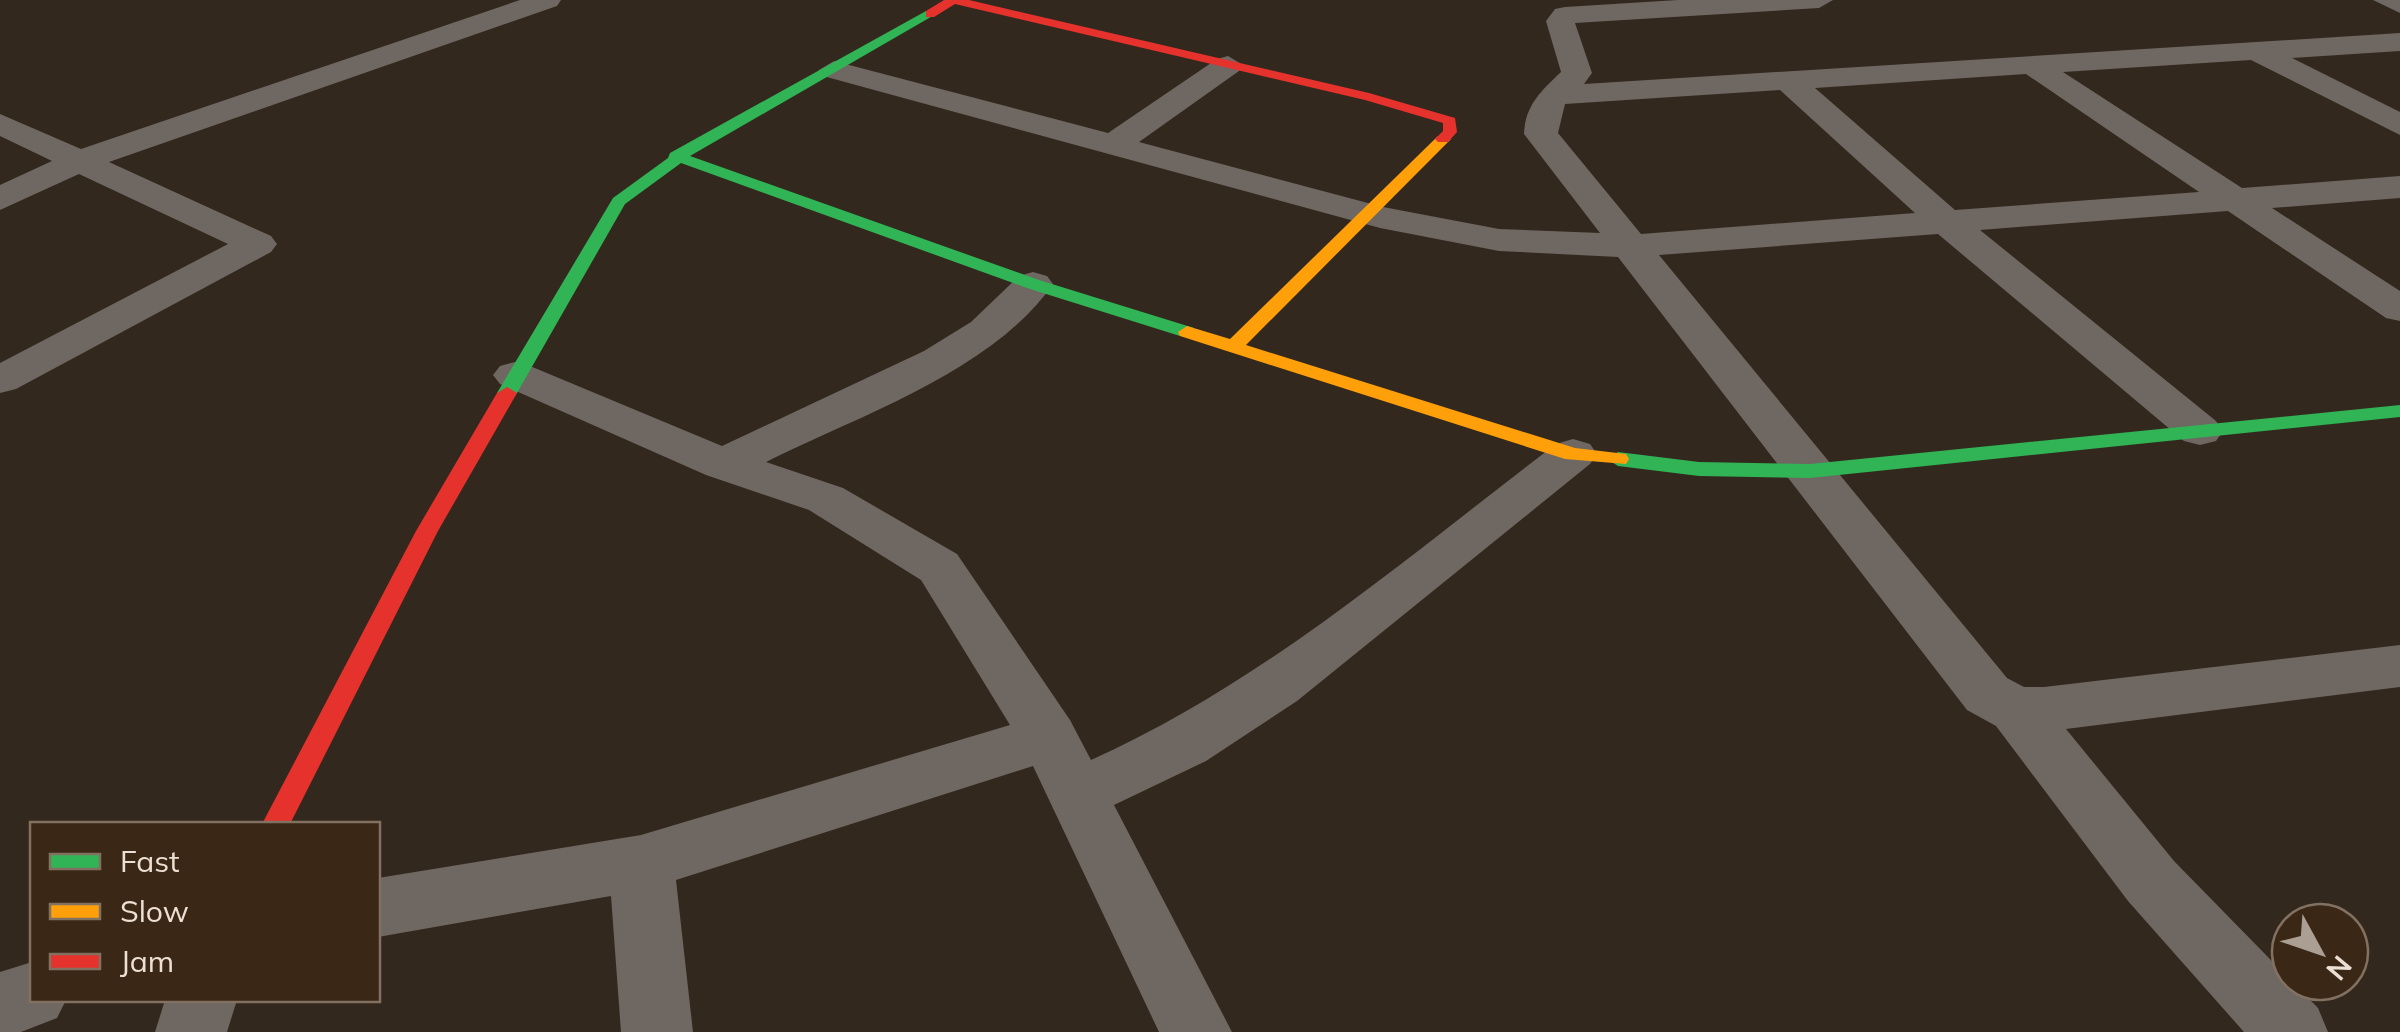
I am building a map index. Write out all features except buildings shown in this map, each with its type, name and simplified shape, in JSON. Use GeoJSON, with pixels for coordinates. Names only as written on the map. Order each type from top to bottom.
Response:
{"type":"FeatureCollection","features":[{"type":"Feature","properties":{"kind":"street"},"geometry":{"type":"LineString","coordinates":[[0,198],[81,160],[546,0]]}},
{"type":"Feature","properties":{"kind":"street"},"geometry":{"type":"LineString","coordinates":[[277,822],[427,532],[514,374],[618,201],[675,156],[834,70],[952,0],[1450,121],[1450,132],[1234,346]]}},
{"type":"Feature","properties":{"kind":"street"},"geometry":{"type":"LineString","coordinates":[[1819,0],[1565,15],[1560,21],[1576,73],[1554,95],[1539,120],[1540,134],[1987,694],[2017,710],[2151,881],[2292,1032]]}},
{"type":"Feature","properties":{"kind":"street"},"geometry":{"type":"LineString","coordinates":[[2387,0],[2400,5]]}},
{"type":"Feature","properties":{"kind":"street"},"geometry":{"type":"LineString","coordinates":[[1554,95],[2400,42]]}},
{"type":"Feature","properties":{"kind":"street"},"geometry":{"type":"LineString","coordinates":[[2256,51],[2400,125]]}},
{"type":"Feature","properties":{"kind":"street"},"geometry":{"type":"LineString","coordinates":[[1113,145],[1228,65]]}},
{"type":"Feature","properties":{"kind":"street"},"geometry":{"type":"LineString","coordinates":[[2032,65],[2400,309]]}},
{"type":"Feature","properties":{"kind":"street"},"geometry":{"type":"LineString","coordinates":[[834,70],[1370,214],[1499,240],[1632,246],[2400,187]]}},
{"type":"Feature","properties":{"kind":"street"},"geometry":{"type":"LineString","coordinates":[[1787,80],[1947,222],[2200,431]]}},
{"type":"Feature","properties":{"kind":"street"},"geometry":{"type":"LineString","coordinates":[[0,124],[258,244],[0,380]]}},
{"type":"Feature","properties":{"kind":"street"},"geometry":{"type":"LineString","coordinates":[[675,156],[1033,284],[1572,454],[1699,468],[1810,471],[2400,411]]}},
{"type":"Feature","properties":{"kind":"street"},"geometry":{"type":"LineString","coordinates":[[723,464],[939,360],[986,331],[1033,284]]}},
{"type":"Feature","properties":{"kind":"street"},"geometry":{"type":"LineString","coordinates":[[514,374],[723,464],[826,499],[938,567],[1049,737],[1196,1032]]}},
{"type":"Feature","properties":{"kind":"street"},"geometry":{"type":"LineString","coordinates":[[1077,794],[1185,744],[1277,686],[1572,454]]}},
{"type":"Feature","properties":{"kind":"street"},"geometry":{"type":"LineString","coordinates":[[2017,710],[2400,666]]}},
{"type":"Feature","properties":{"kind":"street"},"geometry":{"type":"LineString","coordinates":[[380,908],[641,863],[1049,737]]}},
{"type":"Feature","properties":{"kind":"street"},"geometry":{"type":"LineString","coordinates":[[641,863],[657,1032]]}},
{"type":"Feature","properties":{"kind":"street"},"geometry":{"type":"LineString","coordinates":[[0,1006],[30,997]]}},
{"type":"Feature","properties":{"kind":"street"},"geometry":{"type":"LineString","coordinates":[[191,1032],[199,1002]]}},
{"type":"Feature","properties":{"kind":"traffic: fast"},"geometry":{"type":"LineString","coordinates":[[507,393],[619,201],[697,144],[930,14]]}},
{"type":"Feature","properties":{"kind":"traffic: fast"},"geometry":{"type":"LineString","coordinates":[[675,156],[1033,284],[1187,332]]}},
{"type":"Feature","properties":{"kind":"traffic: fast"},"geometry":{"type":"LineString","coordinates":[[1618,459],[1699,469],[1810,471],[2400,411]]}},
{"type":"Feature","properties":{"kind":"traffic: slow"},"geometry":{"type":"LineString","coordinates":[[1234,346],[1443,139]]}},
{"type":"Feature","properties":{"kind":"traffic: slow"},"geometry":{"type":"LineString","coordinates":[[1187,332],[1573,454],[1618,459]]}},
{"type":"Feature","properties":{"kind":"traffic: jam"},"geometry":{"type":"LineString","coordinates":[[930,14],[953,0],[1369,97],[1450,121],[1450,132],[1443,139]]}},
{"type":"Feature","properties":{"kind":"traffic: jam"},"geometry":{"type":"LineString","coordinates":[[277,822],[427,531],[507,393]]}}]}
